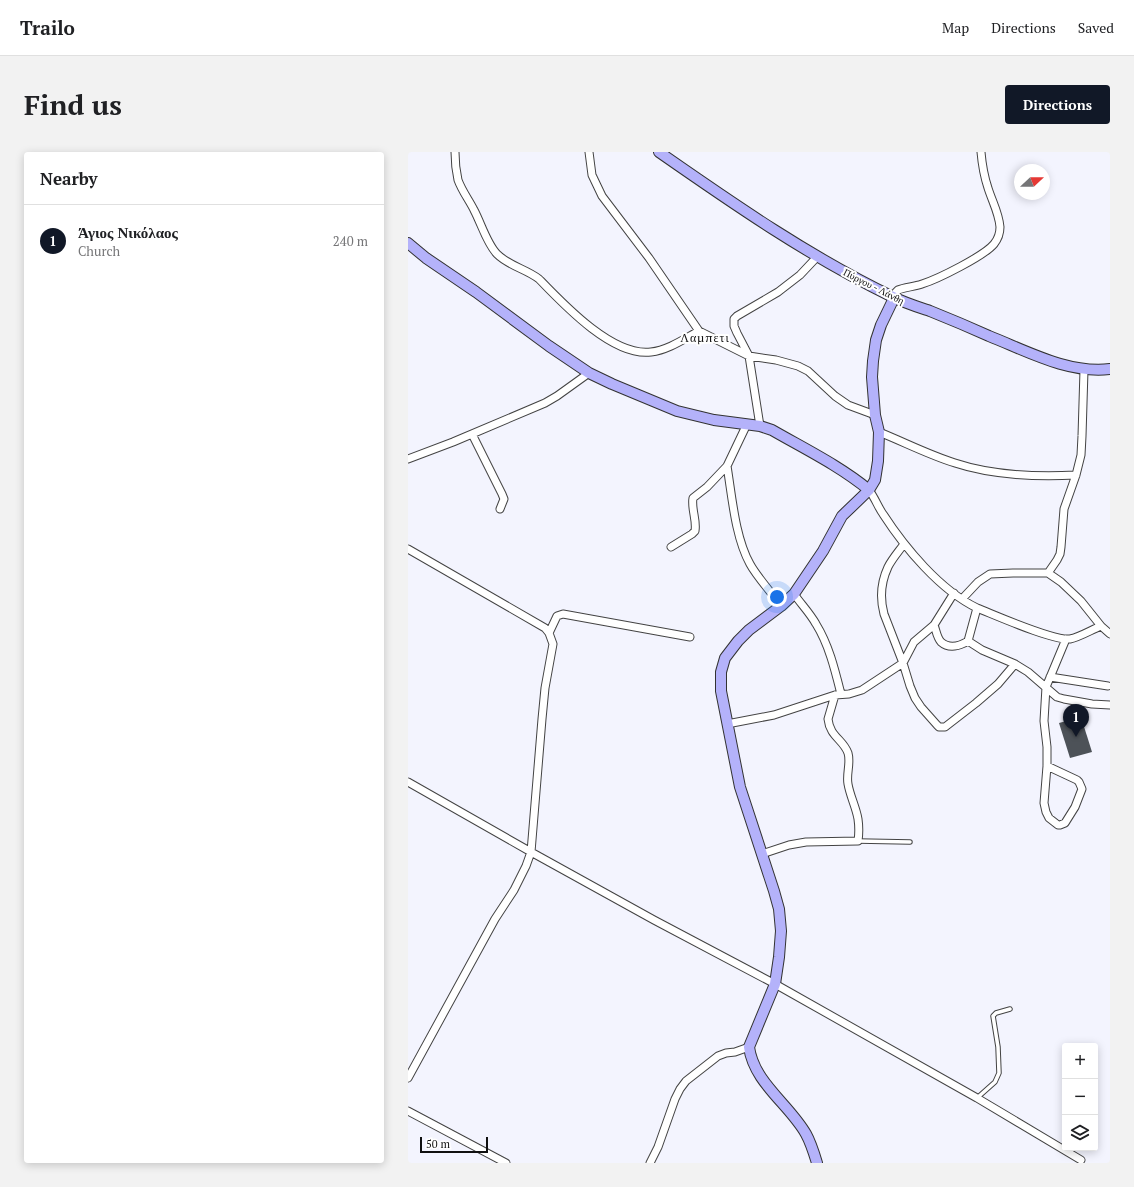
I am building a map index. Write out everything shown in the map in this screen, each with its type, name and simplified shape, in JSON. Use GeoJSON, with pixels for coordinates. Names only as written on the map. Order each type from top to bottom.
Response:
{"type":"FeatureCollection","features":[{"type":"Feature","properties":{"kind":"street"},"geometry":{"type":"LineString","coordinates":[[455,152],[458,180],[496,253],[504,260],[540,279],[569,310],[588,325],[621,346],[631,351],[642,353],[653,352],[666,348],[699,331]]}},
{"type":"Feature","properties":{"kind":"street"},"geometry":{"type":"LineString","coordinates":[[589,152],[592,175],[602,196],[649,258],[699,331],[749,356],[776,360],[798,366],[808,371],[835,396],[848,404],[875,415]]}},
{"type":"Feature","properties":{"kind":"street","name":"Πύργου - Λάνθη"},"geometry":{"type":"LineString","coordinates":[[659,152],[720,195],[817,257],[894,298],[948,318],[1036,356],[1084,370],[1110,370]]}},
{"type":"Feature","properties":{"kind":"street"},"geometry":{"type":"LineString","coordinates":[[817,1160],[806,1134],[758,1071],[750,1055],[749,1047],[775,984],[782,931],[779,908],[740,787],[721,691],[721,672],[725,658],[738,640],[794,594],[823,551],[842,516],[869,490],[875,480],[879,432],[875,415],[872,377],[874,350],[881,325],[896,292],[898,290],[924,284],[979,256],[995,243],[999,235],[1000,227],[997,213],[983,172],[981,152]]}},
{"type":"Feature","properties":{"kind":"street"},"geometry":{"type":"LineString","coordinates":[[408,243],[426,258],[589,373],[677,411],[714,420],[760,426],[772,430],[843,470],[869,490],[904,544],[928,570],[966,603],[1050,636],[1066,639],[1075,637],[1101,626]]}},
{"type":"Feature","properties":{"kind":"street"},"geometry":{"type":"LineString","coordinates":[[760,426],[749,356],[734,326],[734,319],[778,292],[800,275],[817,257]]}},
{"type":"Feature","properties":{"kind":"street"},"geometry":{"type":"LineString","coordinates":[[1048,573],[1057,560],[1062,547],[1064,509],[1076,475],[1080,455],[1084,370]]}},
{"type":"Feature","properties":{"kind":"street"},"geometry":{"type":"LineString","coordinates":[[408,459],[545,403],[589,373]]}},
{"type":"Feature","properties":{"kind":"street"},"geometry":{"type":"LineString","coordinates":[[671,547],[695,531],[696,523],[692,503],[693,498],[707,488],[727,466],[747,424]]}},
{"type":"Feature","properties":{"kind":"street"},"geometry":{"type":"LineString","coordinates":[[879,432],[940,458],[975,469],[1038,476],[1076,475]]}},
{"type":"Feature","properties":{"kind":"street"},"geometry":{"type":"LineString","coordinates":[[472,434],[504,499],[500,509]]}},
{"type":"Feature","properties":{"kind":"street"},"geometry":{"type":"LineString","coordinates":[[727,466],[737,526],[745,554],[750,566],[781,606]]}},
{"type":"Feature","properties":{"kind":"street"},"geometry":{"type":"LineString","coordinates":[[904,544],[888,566],[884,578],[881,597],[884,614],[915,698],[937,725],[944,727],[976,703],[998,684],[1015,664]]}},
{"type":"Feature","properties":{"kind":"street"},"geometry":{"type":"LineString","coordinates":[[408,549],[545,628],[549,633],[553,644],[545,696],[531,852],[514,890],[495,919],[408,1078]]}},
{"type":"Feature","properties":{"kind":"street"},"geometry":{"type":"LineString","coordinates":[[962,600],[978,582],[990,574],[1048,573],[1061,582],[1081,601],[1101,626],[1110,634]]}},
{"type":"Feature","properties":{"kind":"street"},"geometry":{"type":"LineString","coordinates":[[762,854],[790,845],[806,842],[858,841],[858,820],[847,776],[848,755],[845,748],[832,733],[828,724],[828,719],[838,695],[826,645],[816,622],[794,594]]}},
{"type":"Feature","properties":{"kind":"street"},"geometry":{"type":"LineString","coordinates":[[727,724],[774,715],[838,695],[849,694],[862,690],[903,663],[914,642],[934,625],[954,594]]}},
{"type":"Feature","properties":{"kind":"street"},"geometry":{"type":"LineString","coordinates":[[968,641],[977,608]]}},
{"type":"Feature","properties":{"kind":"street"},"geometry":{"type":"LineString","coordinates":[[549,633],[557,616],[564,614],[690,637]]}},
{"type":"Feature","properties":{"kind":"street"},"geometry":{"type":"LineString","coordinates":[[934,625],[942,643],[957,646],[968,641]]}},
{"type":"Feature","properties":{"kind":"street"},"geometry":{"type":"LineString","coordinates":[[1047,766],[1077,780],[1082,790],[1075,807],[1065,823],[1060,825],[1049,818],[1046,812],[1045,796],[1047,747],[1044,721],[1046,687],[1066,639]]}},
{"type":"Feature","properties":{"kind":"street"},"geometry":{"type":"LineString","coordinates":[[968,641],[982,650],[1015,664],[1028,672],[1057,697],[1064,700],[1110,705]]}},
{"type":"Feature","properties":{"kind":"street"},"geometry":{"type":"LineString","coordinates":[[1050,677],[1108,686]]}},
{"type":"Feature","properties":{"kind":"street"},"geometry":{"type":"LineString","coordinates":[[408,782],[654,920],[775,984],[977,1098],[1081,1160]]}},
{"type":"Feature","properties":{"kind":"street"},"geometry":{"type":"LineString","coordinates":[[650,1163],[658,1147],[675,1099],[686,1081],[718,1056],[749,1047]]}},
{"type":"Feature","properties":{"kind":"street"},"geometry":{"type":"LineString","coordinates":[[408,1111],[506,1163]]}},
{"type":"Feature","properties":{"kind":"lane"},"geometry":{"type":"LineString","coordinates":[[858,841],[910,842]]}},
{"type":"Feature","properties":{"kind":"lane"},"geometry":{"type":"LineString","coordinates":[[977,1098],[995,1082],[999,1073],[998,1047],[993,1016],[996,1013],[1010,1009]]}},
{"type":"Feature","properties":{"kind":"building"},"geometry":{"type":"Polygon","coordinates":[[[1081,717],[1092,752],[1070,758],[1059,723],[1081,717]]]}},
{"type":"Feature","properties":{"kind":"place","name":"Άγιος Νικόλαος"},"geometry":{"type":"Point","coordinates":[1076,737]}},
{"type":"Feature","properties":{"kind":"district","name":"Λαμπετι"},"geometry":{"type":"Point","coordinates":[705,338]}}]}
